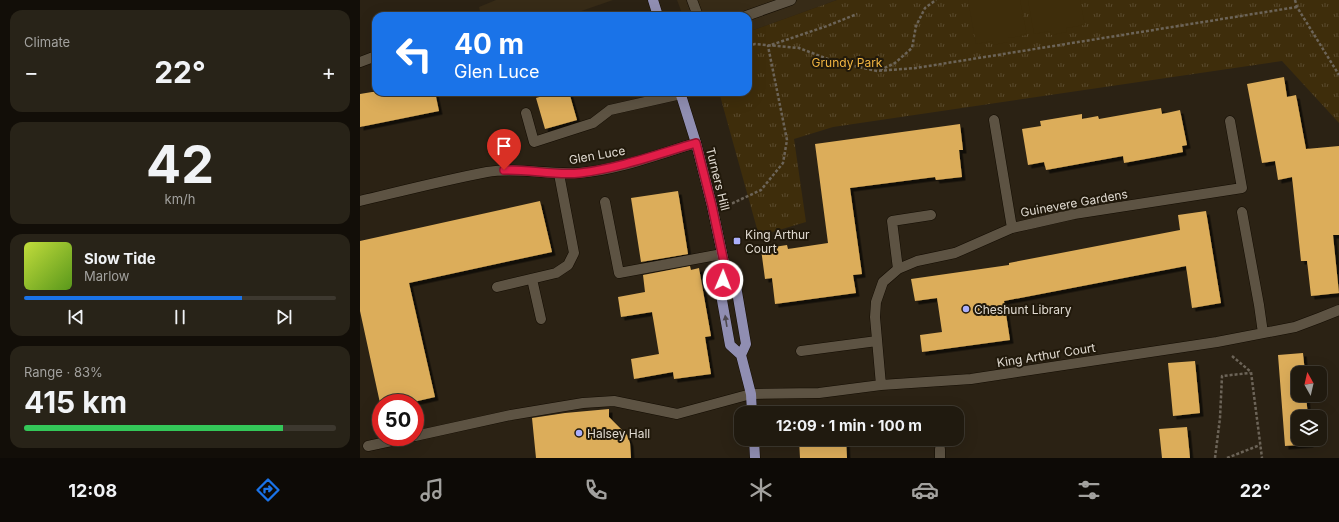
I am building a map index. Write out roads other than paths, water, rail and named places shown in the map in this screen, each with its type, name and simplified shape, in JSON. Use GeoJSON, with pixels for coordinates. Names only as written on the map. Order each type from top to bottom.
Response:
{"type":"FeatureCollection","features":[{"type":"Feature","properties":{"kind":"main road"},"geometry":{"type":"LineString","coordinates":[[653,0],[657,12]]}},
{"type":"Feature","properties":{"kind":"main road","name":"Turners Hill"},"geometry":{"type":"LineString","coordinates":[[682,96],[712,206],[726,272],[736,286],[746,344],[741,355]]}},
{"type":"Feature","properties":{"kind":"main road","name":"Turners Hill"},"geometry":{"type":"LineString","coordinates":[[726,272],[720,289],[730,345],[741,355],[751,394],[752,406]]}},
{"type":"Feature","properties":{"kind":"main road"},"geometry":{"type":"LineString","coordinates":[[754,446],[755,458]]}},
{"type":"Feature","properties":{"kind":"street"},"geometry":{"type":"LineString","coordinates":[[692,0],[696,12]]}},
{"type":"Feature","properties":{"kind":"street"},"geometry":{"type":"LineString","coordinates":[[752,14],[791,0]]}},
{"type":"Feature","properties":{"kind":"street"},"geometry":{"type":"LineString","coordinates":[[360,62],[372,58]]}},
{"type":"Feature","properties":{"kind":"street"},"geometry":{"type":"LineString","coordinates":[[526,113],[534,142],[593,124],[610,110],[668,96]]}},
{"type":"Feature","properties":{"kind":"street"},"geometry":{"type":"LineString","coordinates":[[994,120],[1012,228]]}},
{"type":"Feature","properties":{"kind":"street","name":"Guinevere Gardens"},"geometry":{"type":"LineString","coordinates":[[881,385],[875,317],[876,302],[883,282],[898,269],[917,261],[955,253],[1012,228],[1074,214],[1242,188],[1230,121]]}},
{"type":"Feature","properties":{"kind":"street","name":"Glen Luce"},"geometry":{"type":"LineString","coordinates":[[360,201],[488,172],[519,170],[559,174],[580,173],[615,167],[696,143]]}},
{"type":"Feature","properties":{"kind":"street"},"geometry":{"type":"LineString","coordinates":[[497,287],[556,273],[568,265],[574,253],[559,174]]}},
{"type":"Feature","properties":{"kind":"street"},"geometry":{"type":"LineString","coordinates":[[605,202],[619,273],[722,254]]}},
{"type":"Feature","properties":{"kind":"street"},"geometry":{"type":"LineString","coordinates":[[1242,212],[1263,333]]}},
{"type":"Feature","properties":{"kind":"street"},"geometry":{"type":"LineString","coordinates":[[898,269],[892,221],[931,215]]}},
{"type":"Feature","properties":{"kind":"street"},"geometry":{"type":"LineString","coordinates":[[532,279],[541,319]]}},
{"type":"Feature","properties":{"kind":"street","name":"King Arthur Court"},"geometry":{"type":"LineString","coordinates":[[424,434],[511,415],[583,403],[614,400],[677,414],[751,394],[819,393],[881,385],[971,379],[1217,342],[1295,327],[1339,310]]}},
{"type":"Feature","properties":{"kind":"street"},"geometry":{"type":"LineString","coordinates":[[801,351],[877,341]]}},
{"type":"Feature","properties":{"kind":"street"},"geometry":{"type":"LineString","coordinates":[[368,446],[372,445]]}},
{"type":"Feature","properties":{"kind":"place","name":"King Arthur Court"},"geometry":{"type":"Point","coordinates":[737,241]}},
{"type":"Feature","properties":{"kind":"place","name":"Cheshunt Library"},"geometry":{"type":"Point","coordinates":[966,309]}},
{"type":"Feature","properties":{"kind":"place","name":"Halsey Hall"},"geometry":{"type":"Point","coordinates":[579,433]}},
{"type":"Feature","properties":{"kind":"park label","name":"Grundy Park"},"geometry":{"type":"Point","coordinates":[847,62]}}]}
